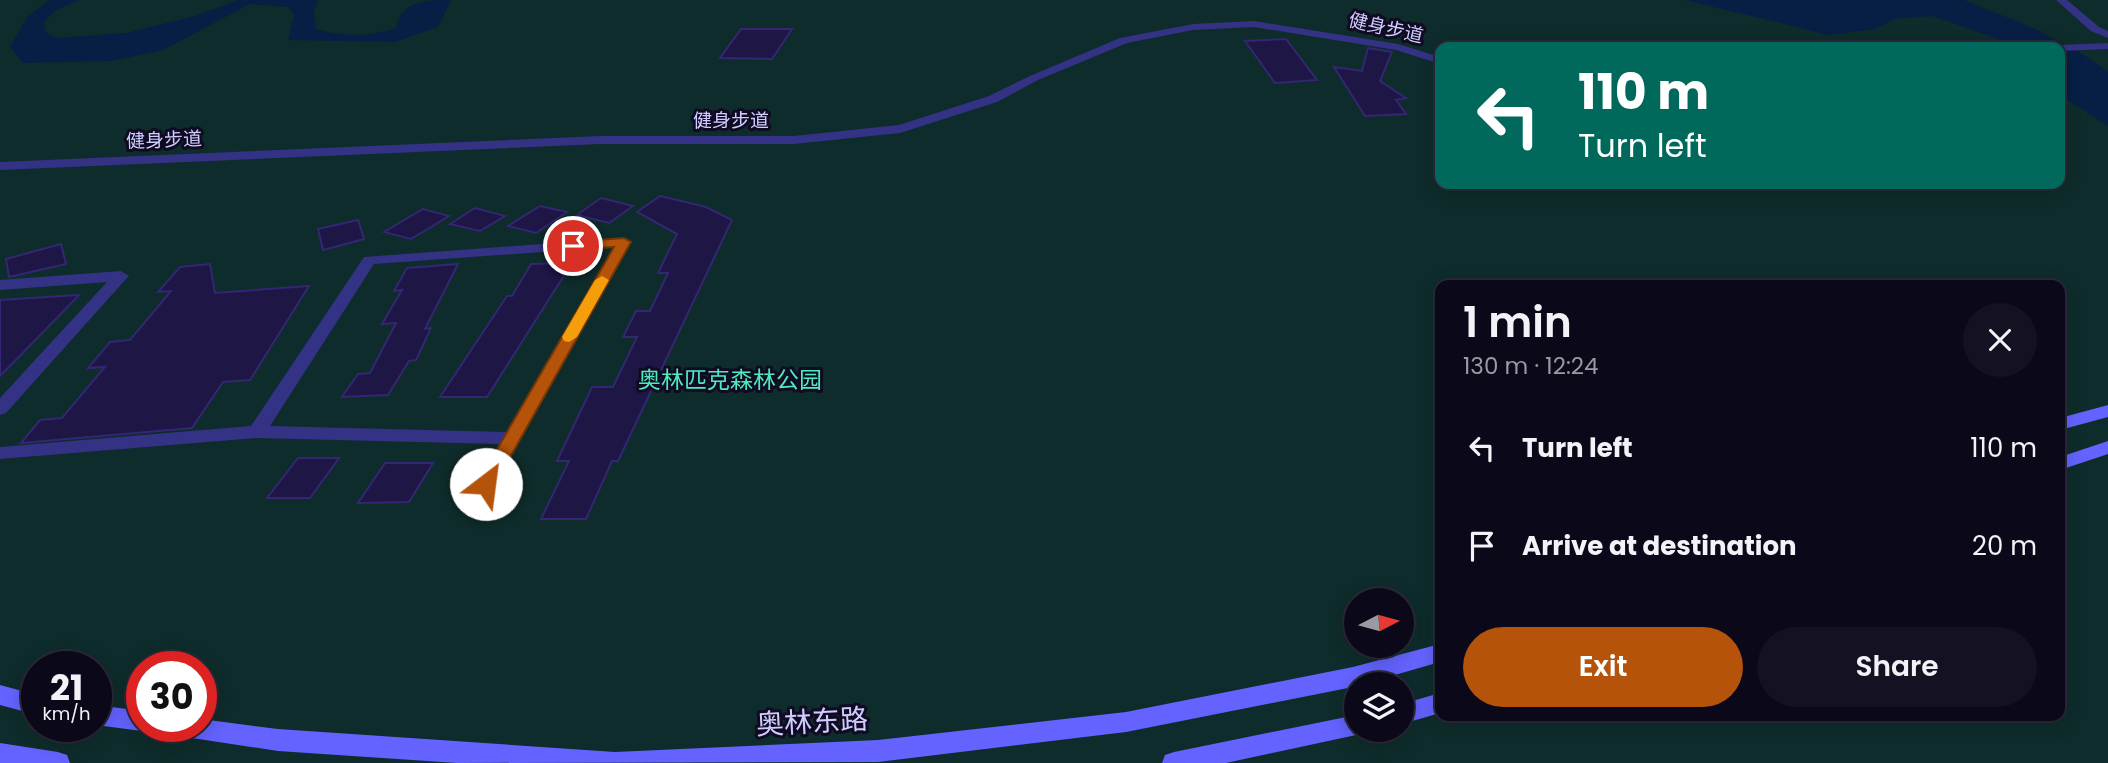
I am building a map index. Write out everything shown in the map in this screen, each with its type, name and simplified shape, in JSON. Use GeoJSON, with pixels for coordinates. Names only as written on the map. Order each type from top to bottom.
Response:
{"type":"FeatureCollection","features":[{"type":"Feature","properties":{"kind":"main road"},"geometry":{"type":"LineString","coordinates":[[2065,423],[2108,411]]}},
{"type":"Feature","properties":{"kind":"main road"},"geometry":{"type":"LineString","coordinates":[[2065,462],[2108,447]]}},
{"type":"Feature","properties":{"kind":"main road","name":"奥林东路"},"geometry":{"type":"LineString","coordinates":[[217,731],[278,740],[615,763],[878,751],[1126,722],[1353,677],[1435,654]]}},
{"type":"Feature","properties":{"kind":"main road"},"geometry":{"type":"LineString","coordinates":[[0,695],[21,701]]}},
{"type":"Feature","properties":{"kind":"main road"},"geometry":{"type":"LineString","coordinates":[[1414,711],[1435,704]]}},
{"type":"Feature","properties":{"kind":"main road"},"geometry":{"type":"LineString","coordinates":[[1174,763],[1344,728]]}},
{"type":"Feature","properties":{"kind":"main road"},"geometry":{"type":"LineString","coordinates":[[0,754],[58,763]]}},
{"type":"Feature","properties":{"kind":"street"},"geometry":{"type":"LineString","coordinates":[[2061,0],[2095,29],[2108,35]]}},
{"type":"Feature","properties":{"kind":"street","name":"健身步道"},"geometry":{"type":"LineString","coordinates":[[0,166],[600,140],[794,139],[900,129],[993,99],[1034,78],[1124,40],[1193,27],[1254,24],[1398,47],[1435,59]]}},
{"type":"Feature","properties":{"kind":"street"},"geometry":{"type":"LineString","coordinates":[[2065,48],[2108,46]]}},
{"type":"Feature","properties":{"kind":"street"},"geometry":{"type":"LineString","coordinates":[[257,432],[369,260],[624,242],[472,507]]}},
{"type":"Feature","properties":{"kind":"street"},"geometry":{"type":"LineString","coordinates":[[0,285],[121,276],[0,409]]}},
{"type":"Feature","properties":{"kind":"street"},"geometry":{"type":"LineString","coordinates":[[0,453],[257,432],[512,438]]}},
{"type":"Feature","properties":{"kind":"green space","name":"奥林匹克森林公园"},"geometry":{"type":"Polygon","coordinates":[[[0,0],[2108,0],[2108,763],[0,763],[0,0]]]}},
{"type":"Feature","properties":{"kind":"water"},"geometry":{"type":"Polygon","coordinates":[[[49,0],[79,0],[58,9],[44,21],[45,32],[56,38],[126,33],[195,16],[238,0],[315,0],[318,2],[314,10],[316,29],[346,35],[366,34],[396,28],[403,12],[416,4],[451,0],[438,27],[395,42],[288,40],[294,15],[288,7],[250,4],[163,50],[112,61],[23,63],[10,47],[27,17],[49,0]]]}},
{"type":"Feature","properties":{"kind":"water"},"geometry":{"type":"Polygon","coordinates":[[[1685,0],[1964,0],[2031,27],[2059,42],[2007,42],[1932,16],[1895,19],[1876,29],[1829,35],[1685,0]]]}},
{"type":"Feature","properties":{"kind":"water"},"geometry":{"type":"Polygon","coordinates":[[[2065,45],[2108,72],[2108,126],[2065,98],[2065,45]]]}},
{"type":"Feature","properties":{"kind":"building"},"geometry":{"type":"Polygon","coordinates":[[[741,29],[792,29],[772,59],[720,58],[741,29]]]}},
{"type":"Feature","properties":{"kind":"building"},"geometry":{"type":"Polygon","coordinates":[[[1286,39],[1317,80],[1275,83],[1245,41],[1286,39]]]}},
{"type":"Feature","properties":{"kind":"building"},"geometry":{"type":"Polygon","coordinates":[[[1368,48],[1392,52],[1380,81],[1406,98],[1396,100],[1406,114],[1365,116],[1334,67],[1362,71],[1368,48]]]}},
{"type":"Feature","properties":{"kind":"building"},"geometry":{"type":"Polygon","coordinates":[[[660,196],[706,207],[732,220],[618,461],[612,461],[586,519],[541,519],[569,461],[557,461],[592,387],[613,387],[637,337],[623,337],[636,311],[650,311],[668,273],[658,273],[677,234],[637,212],[660,196]]]}},
{"type":"Feature","properties":{"kind":"building"},"geometry":{"type":"Polygon","coordinates":[[[601,198],[633,206],[609,223],[577,215],[601,198]]]}},
{"type":"Feature","properties":{"kind":"building"},"geometry":{"type":"Polygon","coordinates":[[[540,206],[567,212],[536,233],[508,226],[540,206]]]}},
{"type":"Feature","properties":{"kind":"building"},"geometry":{"type":"Polygon","coordinates":[[[475,208],[505,216],[480,231],[450,224],[475,208]]]}},
{"type":"Feature","properties":{"kind":"building"},"geometry":{"type":"Polygon","coordinates":[[[423,209],[449,216],[411,239],[384,232],[423,209]]]}},
{"type":"Feature","properties":{"kind":"building"},"geometry":{"type":"Polygon","coordinates":[[[358,220],[364,239],[323,250],[318,229],[358,220]]]}},
{"type":"Feature","properties":{"kind":"building"},"geometry":{"type":"Polygon","coordinates":[[[61,244],[66,264],[9,277],[6,259],[61,244]]]}},
{"type":"Feature","properties":{"kind":"building"},"geometry":{"type":"Polygon","coordinates":[[[572,263],[487,397],[440,397],[507,296],[512,296],[531,264],[572,263]]]}},
{"type":"Feature","properties":{"kind":"building"},"geometry":{"type":"Polygon","coordinates":[[[210,264],[215,293],[309,286],[250,380],[223,382],[192,428],[21,443],[40,420],[62,418],[105,367],[88,368],[110,342],[130,340],[171,291],[158,292],[180,267],[210,264]]]}},
{"type":"Feature","properties":{"kind":"building"},"geometry":{"type":"Polygon","coordinates":[[[458,264],[425,329],[431,328],[416,360],[409,361],[388,395],[342,397],[358,374],[370,373],[396,323],[382,324],[402,290],[394,291],[407,268],[458,264]]]}},
{"type":"Feature","properties":{"kind":"building"},"geometry":{"type":"Polygon","coordinates":[[[79,295],[51,324],[0,376],[0,300],[79,295]]]}},
{"type":"Feature","properties":{"kind":"building"},"geometry":{"type":"Polygon","coordinates":[[[298,458],[339,458],[310,498],[267,498],[298,458]]]}},
{"type":"Feature","properties":{"kind":"building"},"geometry":{"type":"Polygon","coordinates":[[[385,463],[433,463],[409,502],[358,503],[385,463]]]}},
{"type":"Feature","properties":{"kind":"slow traffic"},"geometry":{"type":"LineString","coordinates":[[569,337],[602,280]]}},
{"type":"Feature","properties":{"kind":"route"},"geometry":{"type":"LineString","coordinates":[[486,484],[624,242],[573,246]]}}]}
